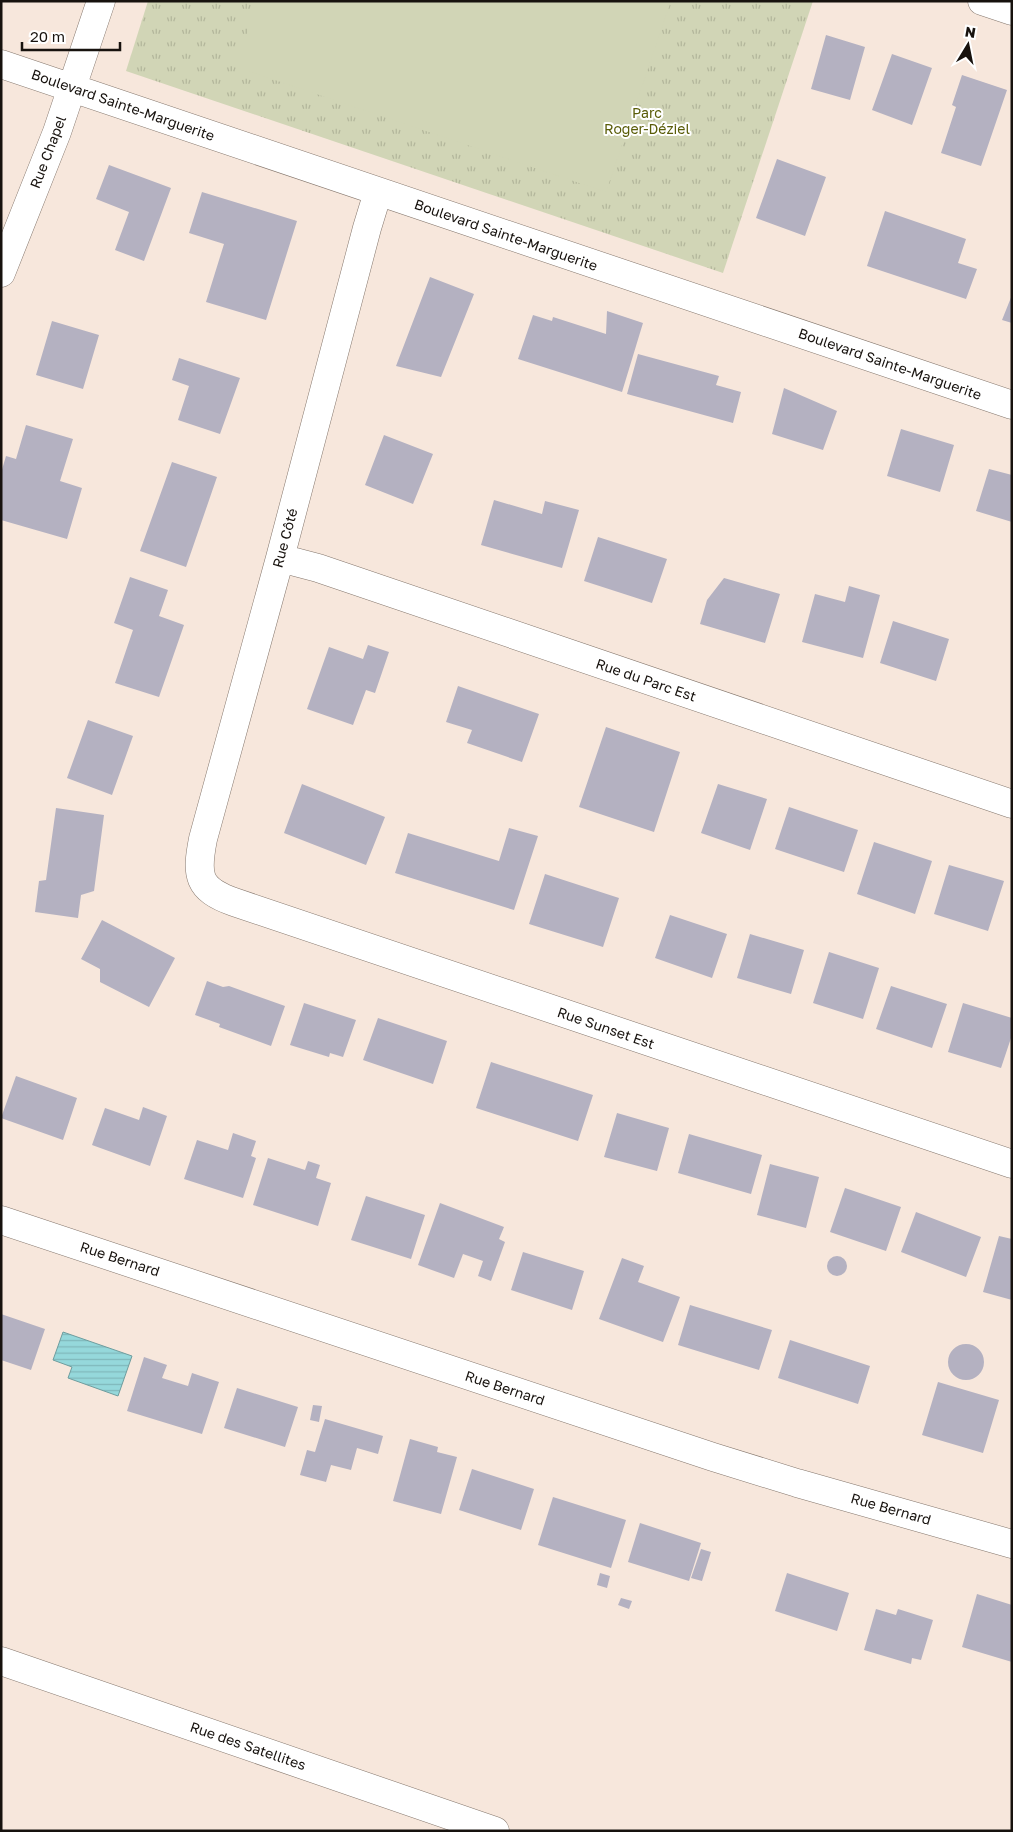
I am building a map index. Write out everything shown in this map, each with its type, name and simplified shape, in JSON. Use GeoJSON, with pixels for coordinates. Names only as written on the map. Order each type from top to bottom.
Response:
{"type":"FeatureCollection","features":[{"type":"Feature","properties":{"kind":"street","name":"Rue Chapel"},"geometry":{"type":"LineString","coordinates":[[1,273],[57,132],[101,1]]}},
{"type":"Feature","properties":{"kind":"street"},"geometry":{"type":"LineString","coordinates":[[982,1],[1012,11]]}},
{"type":"Feature","properties":{"kind":"street","name":"Boulevard Sainte-Marguerite"},"geometry":{"type":"LineString","coordinates":[[1,64],[1012,404]]}},
{"type":"Feature","properties":{"kind":"street","name":"Rue Côté"},"geometry":{"type":"LineString","coordinates":[[204,884],[200,873],[199,858],[203,839],[378,192]]}},
{"type":"Feature","properties":{"kind":"street","name":"Rue du Parc Est"},"geometry":{"type":"LineString","coordinates":[[280,558],[318,568],[1012,804]]}},
{"type":"Feature","properties":{"kind":"street","name":"Rue Sunset Est"},"geometry":{"type":"LineString","coordinates":[[204,884],[212,892],[234,902],[1012,1164]]}},
{"type":"Feature","properties":{"kind":"street","name":"Rue Bernard"},"geometry":{"type":"LineString","coordinates":[[1,1220],[713,1457],[1012,1544]]}},
{"type":"Feature","properties":{"kind":"street","name":"Rue des Satellites"},"geometry":{"type":"LineString","coordinates":[[1,1661],[495,1831]]}},
{"type":"Feature","properties":{"kind":"green space","name":"Parc Roger-Déziel"},"geometry":{"type":"Polygon","coordinates":[[[148,1],[813,1],[723,273],[126,71],[148,1]]]}},
{"type":"Feature","properties":{"kind":"green space"},"geometry":{"type":"Polygon","coordinates":[[[258,1],[671,1],[606,192],[236,67],[258,1]]]}},
{"type":"Feature","properties":{"kind":"water"},"geometry":{"type":"Polygon","coordinates":[[[63,1332],[132,1356],[118,1396],[68,1378],[72,1367],[53,1360],[63,1332]]]}},
{"type":"Feature","properties":{"kind":"building"},"geometry":{"type":"Polygon","coordinates":[[[826,35],[865,47],[850,100],[811,89],[826,35]]]}},
{"type":"Feature","properties":{"kind":"building"},"geometry":{"type":"Polygon","coordinates":[[[892,54],[932,68],[912,125],[872,110],[892,54]]]}},
{"type":"Feature","properties":{"kind":"building"},"geometry":{"type":"Polygon","coordinates":[[[962,75],[1007,90],[981,166],[941,153],[956,107],[952,105],[962,75]]]}},
{"type":"Feature","properties":{"kind":"building"},"geometry":{"type":"Polygon","coordinates":[[[777,159],[826,177],[805,236],[756,218],[777,159]]]}},
{"type":"Feature","properties":{"kind":"building"},"geometry":{"type":"Polygon","coordinates":[[[109,165],[171,188],[144,261],[115,250],[129,212],[96,199],[109,165]]]}},
{"type":"Feature","properties":{"kind":"building"},"geometry":{"type":"Polygon","coordinates":[[[202,192],[297,221],[266,320],[206,302],[224,244],[189,233],[202,192]]]}},
{"type":"Feature","properties":{"kind":"building"},"geometry":{"type":"Polygon","coordinates":[[[885,211],[966,239],[958,263],[977,269],[966,299],[867,266],[885,211]]]}},
{"type":"Feature","properties":{"kind":"building"},"geometry":{"type":"Polygon","coordinates":[[[430,277],[474,294],[441,377],[396,366],[430,277]]]}},
{"type":"Feature","properties":{"kind":"building"},"geometry":{"type":"Polygon","coordinates":[[[1012,295],[1012,323],[1002,320],[1012,295]]]}},
{"type":"Feature","properties":{"kind":"building"},"geometry":{"type":"Polygon","coordinates":[[[607,311],[643,323],[622,392],[518,359],[533,315],[552,321],[553,317],[606,334],[607,311]]]}},
{"type":"Feature","properties":{"kind":"building"},"geometry":{"type":"Polygon","coordinates":[[[52,321],[99,335],[83,389],[36,375],[52,321]]]}},
{"type":"Feature","properties":{"kind":"building"},"geometry":{"type":"Polygon","coordinates":[[[638,354],[719,376],[716,385],[741,392],[733,423],[627,394],[638,354]]]}},
{"type":"Feature","properties":{"kind":"building"},"geometry":{"type":"Polygon","coordinates":[[[179,358],[240,378],[220,434],[178,420],[189,386],[172,380],[179,358]]]}},
{"type":"Feature","properties":{"kind":"building"},"geometry":{"type":"Polygon","coordinates":[[[784,388],[837,411],[823,450],[772,434],[784,388]]]}},
{"type":"Feature","properties":{"kind":"building"},"geometry":{"type":"Polygon","coordinates":[[[26,425],[73,439],[60,481],[82,488],[67,539],[1,520],[1,473],[6,456],[16,459],[26,425]]]}},
{"type":"Feature","properties":{"kind":"building"},"geometry":{"type":"Polygon","coordinates":[[[901,429],[954,445],[940,492],[887,476],[901,429]]]}},
{"type":"Feature","properties":{"kind":"building"},"geometry":{"type":"Polygon","coordinates":[[[384,435],[433,454],[413,504],[365,485],[384,435]]]}},
{"type":"Feature","properties":{"kind":"building"},"geometry":{"type":"Polygon","coordinates":[[[172,462],[217,477],[186,567],[140,551],[172,462]]]}},
{"type":"Feature","properties":{"kind":"building"},"geometry":{"type":"Polygon","coordinates":[[[989,469],[1012,475],[1012,522],[976,511],[989,469]]]}},
{"type":"Feature","properties":{"kind":"building"},"geometry":{"type":"Polygon","coordinates":[[[494,500],[542,514],[545,501],[579,510],[562,568],[481,545],[494,500]]]}},
{"type":"Feature","properties":{"kind":"building"},"geometry":{"type":"Polygon","coordinates":[[[598,537],[667,559],[652,603],[584,581],[598,537]]]}},
{"type":"Feature","properties":{"kind":"building"},"geometry":{"type":"Polygon","coordinates":[[[130,577],[168,590],[159,616],[184,625],[159,697],[115,683],[133,630],[114,623],[130,577]]]}},
{"type":"Feature","properties":{"kind":"building"},"geometry":{"type":"Polygon","coordinates":[[[724,578],[780,594],[765,643],[700,624],[707,600],[724,578]]]}},
{"type":"Feature","properties":{"kind":"building"},"geometry":{"type":"Polygon","coordinates":[[[849,586],[880,595],[863,658],[802,642],[815,594],[845,602],[849,586]]]}},
{"type":"Feature","properties":{"kind":"building"},"geometry":{"type":"Polygon","coordinates":[[[893,621],[949,639],[936,681],[880,663],[893,621]]]}},
{"type":"Feature","properties":{"kind":"building"},"geometry":{"type":"Polygon","coordinates":[[[368,645],[389,652],[375,693],[366,690],[353,725],[307,709],[329,647],[363,659],[368,645]]]}},
{"type":"Feature","properties":{"kind":"building"},"geometry":{"type":"Polygon","coordinates":[[[458,686],[539,714],[522,762],[467,743],[472,730],[446,722],[458,686]]]}},
{"type":"Feature","properties":{"kind":"building"},"geometry":{"type":"Polygon","coordinates":[[[88,720],[133,736],[112,795],[67,778],[88,720]]]}},
{"type":"Feature","properties":{"kind":"building"},"geometry":{"type":"Polygon","coordinates":[[[606,727],[680,752],[654,832],[579,807],[606,727]]]}},
{"type":"Feature","properties":{"kind":"building"},"geometry":{"type":"Polygon","coordinates":[[[302,784],[385,817],[366,865],[284,833],[302,784]]]}},
{"type":"Feature","properties":{"kind":"building"},"geometry":{"type":"Polygon","coordinates":[[[718,784],[767,799],[750,850],[701,833],[718,784]]]}},
{"type":"Feature","properties":{"kind":"building"},"geometry":{"type":"Polygon","coordinates":[[[789,807],[858,830],[844,872],[775,849],[789,807]]]}},
{"type":"Feature","properties":{"kind":"building"},"geometry":{"type":"Polygon","coordinates":[[[56,808],[104,815],[94,891],[81,895],[78,918],[35,912],[39,881],[46,880],[56,808]]]}},
{"type":"Feature","properties":{"kind":"building"},"geometry":{"type":"Polygon","coordinates":[[[509,828],[538,836],[514,910],[395,873],[408,833],[499,861],[509,828]]]}},
{"type":"Feature","properties":{"kind":"building"},"geometry":{"type":"Polygon","coordinates":[[[874,842],[932,861],[915,914],[857,894],[874,842]]]}},
{"type":"Feature","properties":{"kind":"building"},"geometry":{"type":"Polygon","coordinates":[[[949,865],[1004,881],[988,931],[934,914],[949,865]]]}},
{"type":"Feature","properties":{"kind":"building"},"geometry":{"type":"Polygon","coordinates":[[[545,874],[619,898],[603,947],[529,924],[545,874]]]}},
{"type":"Feature","properties":{"kind":"building"},"geometry":{"type":"Polygon","coordinates":[[[670,915],[727,934],[712,978],[655,958],[670,915]]]}},
{"type":"Feature","properties":{"kind":"building"},"geometry":{"type":"Polygon","coordinates":[[[102,920],[175,958],[149,1007],[100,982],[100,969],[81,959],[102,920]]]}},
{"type":"Feature","properties":{"kind":"building"},"geometry":{"type":"Polygon","coordinates":[[[750,934],[804,950],[791,994],[737,978],[750,934]]]}},
{"type":"Feature","properties":{"kind":"building"},"geometry":{"type":"Polygon","coordinates":[[[829,952],[879,968],[863,1019],[813,1003],[829,952]]]}},
{"type":"Feature","properties":{"kind":"building"},"geometry":{"type":"Polygon","coordinates":[[[207,981],[223,987],[229,986],[285,1006],[271,1046],[219,1027],[220,1024],[195,1015],[207,981]]]}},
{"type":"Feature","properties":{"kind":"building"},"geometry":{"type":"Polygon","coordinates":[[[891,986],[947,1004],[932,1048],[876,1029],[891,986]]]}},
{"type":"Feature","properties":{"kind":"building"},"geometry":{"type":"Polygon","coordinates":[[[304,1003],[356,1020],[343,1057],[330,1053],[329,1057],[290,1045],[304,1003]]]}},
{"type":"Feature","properties":{"kind":"building"},"geometry":{"type":"Polygon","coordinates":[[[963,1003],[1012,1018],[1012,1035],[1001,1068],[948,1052],[963,1003]]]}},
{"type":"Feature","properties":{"kind":"building"},"geometry":{"type":"Polygon","coordinates":[[[378,1018],[447,1041],[433,1084],[363,1060],[378,1018]]]}},
{"type":"Feature","properties":{"kind":"building"},"geometry":{"type":"Polygon","coordinates":[[[491,1062],[593,1095],[578,1141],[476,1108],[491,1062]]]}},
{"type":"Feature","properties":{"kind":"building"},"geometry":{"type":"Polygon","coordinates":[[[16,1076],[77,1098],[63,1140],[1,1118],[16,1076]]]}},
{"type":"Feature","properties":{"kind":"building"},"geometry":{"type":"Polygon","coordinates":[[[143,1107],[167,1116],[150,1166],[92,1145],[105,1108],[139,1120],[143,1107]]]}},
{"type":"Feature","properties":{"kind":"building"},"geometry":{"type":"Polygon","coordinates":[[[617,1113],[669,1128],[657,1171],[604,1157],[617,1113]]]}},
{"type":"Feature","properties":{"kind":"building"},"geometry":{"type":"Polygon","coordinates":[[[233,1133],[256,1141],[251,1156],[256,1158],[243,1198],[184,1179],[197,1140],[228,1150],[233,1133]]]}},
{"type":"Feature","properties":{"kind":"building"},"geometry":{"type":"Polygon","coordinates":[[[689,1134],[762,1155],[751,1194],[678,1173],[689,1134]]]}},
{"type":"Feature","properties":{"kind":"building"},"geometry":{"type":"Polygon","coordinates":[[[268,1158],[305,1170],[308,1161],[320,1165],[316,1178],[331,1183],[318,1226],[253,1205],[268,1158]]]}},
{"type":"Feature","properties":{"kind":"building"},"geometry":{"type":"Polygon","coordinates":[[[770,1164],[819,1177],[806,1228],[757,1215],[770,1164]]]}},
{"type":"Feature","properties":{"kind":"building"},"geometry":{"type":"Polygon","coordinates":[[[845,1188],[901,1207],[886,1251],[830,1232],[845,1188]]]}},
{"type":"Feature","properties":{"kind":"building"},"geometry":{"type":"Polygon","coordinates":[[[366,1196],[425,1215],[411,1259],[351,1240],[366,1196]]]}},
{"type":"Feature","properties":{"kind":"building"},"geometry":{"type":"Polygon","coordinates":[[[440,1203],[504,1227],[499,1239],[505,1242],[491,1281],[478,1276],[483,1261],[463,1254],[454,1278],[418,1265],[440,1203]]]}},
{"type":"Feature","properties":{"kind":"building"},"geometry":{"type":"Polygon","coordinates":[[[916,1212],[981,1237],[966,1277],[901,1252],[916,1212]]]}},
{"type":"Feature","properties":{"kind":"building"},"geometry":{"type":"Polygon","coordinates":[[[999,1236],[1012,1239],[1012,1300],[983,1292],[999,1236]]]}},
{"type":"Feature","properties":{"kind":"building"},"geometry":{"type":"Polygon","coordinates":[[[523,1252],[584,1271],[572,1310],[511,1290],[523,1252]]]}},
{"type":"Feature","properties":{"kind":"building"},"geometry":{"type":"Polygon","coordinates":[[[837,1256],[844,1259],[847,1266],[844,1273],[837,1276],[830,1273],[827,1266],[830,1259],[837,1256]]]}},
{"type":"Feature","properties":{"kind":"building"},"geometry":{"type":"Polygon","coordinates":[[[622,1258],[644,1266],[638,1282],[680,1297],[663,1342],[599,1319],[622,1258]]]}},
{"type":"Feature","properties":{"kind":"building"},"geometry":{"type":"Polygon","coordinates":[[[690,1305],[772,1330],[759,1370],[678,1345],[690,1305]]]}},
{"type":"Feature","properties":{"kind":"building"},"geometry":{"type":"Polygon","coordinates":[[[1,1314],[45,1329],[31,1370],[1,1360],[1,1314]]]}},
{"type":"Feature","properties":{"kind":"building"},"geometry":{"type":"Polygon","coordinates":[[[790,1340],[870,1366],[858,1404],[778,1378],[790,1340]]]}},
{"type":"Feature","properties":{"kind":"building"},"geometry":{"type":"Polygon","coordinates":[[[966,1344],[978,1350],[984,1362],[978,1374],[966,1380],[954,1374],[948,1362],[954,1350],[966,1344]]]}},
{"type":"Feature","properties":{"kind":"building"},"geometry":{"type":"Polygon","coordinates":[[[144,1357],[167,1365],[162,1378],[188,1386],[192,1373],[219,1382],[202,1434],[127,1411],[144,1357]]]}},
{"type":"Feature","properties":{"kind":"building"},"geometry":{"type":"Polygon","coordinates":[[[938,1382],[999,1400],[983,1453],[922,1435],[938,1382]]]}},
{"type":"Feature","properties":{"kind":"building"},"geometry":{"type":"Polygon","coordinates":[[[237,1388],[298,1407],[285,1447],[224,1428],[237,1388]]]}},
{"type":"Feature","properties":{"kind":"building"},"geometry":{"type":"Polygon","coordinates":[[[313,1405],[322,1406],[319,1422],[310,1420],[313,1405]]]}},
{"type":"Feature","properties":{"kind":"building"},"geometry":{"type":"Polygon","coordinates":[[[325,1419],[383,1436],[378,1454],[357,1448],[351,1470],[331,1465],[326,1482],[300,1475],[307,1450],[315,1452],[325,1419]]]}},
{"type":"Feature","properties":{"kind":"building"},"geometry":{"type":"Polygon","coordinates":[[[410,1439],[438,1447],[437,1452],[457,1457],[441,1514],[393,1501],[410,1439]]]}},
{"type":"Feature","properties":{"kind":"building"},"geometry":{"type":"Polygon","coordinates":[[[472,1469],[534,1489],[521,1530],[459,1510],[472,1469]]]}},
{"type":"Feature","properties":{"kind":"building"},"geometry":{"type":"Polygon","coordinates":[[[553,1497],[626,1520],[611,1568],[538,1545],[553,1497]]]}},
{"type":"Feature","properties":{"kind":"building"},"geometry":{"type":"Polygon","coordinates":[[[640,1523],[701,1543],[689,1581],[628,1562],[640,1523]]]}},
{"type":"Feature","properties":{"kind":"building"},"geometry":{"type":"Polygon","coordinates":[[[701,1549],[711,1552],[702,1581],[691,1578],[701,1549]]]}},
{"type":"Feature","properties":{"kind":"building"},"geometry":{"type":"Polygon","coordinates":[[[600,1573],[610,1576],[607,1588],[597,1585],[600,1573]]]}},
{"type":"Feature","properties":{"kind":"building"},"geometry":{"type":"Polygon","coordinates":[[[787,1573],[849,1593],[837,1631],[775,1611],[787,1573]]]}},
{"type":"Feature","properties":{"kind":"building"},"geometry":{"type":"Polygon","coordinates":[[[977,1594],[1012,1605],[1012,1662],[962,1647],[977,1594]]]}},
{"type":"Feature","properties":{"kind":"building"},"geometry":{"type":"Polygon","coordinates":[[[621,1598],[632,1601],[629,1609],[618,1605],[621,1598]]]}},
{"type":"Feature","properties":{"kind":"building"},"geometry":{"type":"Polygon","coordinates":[[[876,1609],[896,1615],[898,1609],[933,1620],[921,1660],[912,1658],[911,1664],[864,1650],[876,1609]]]}}]}
